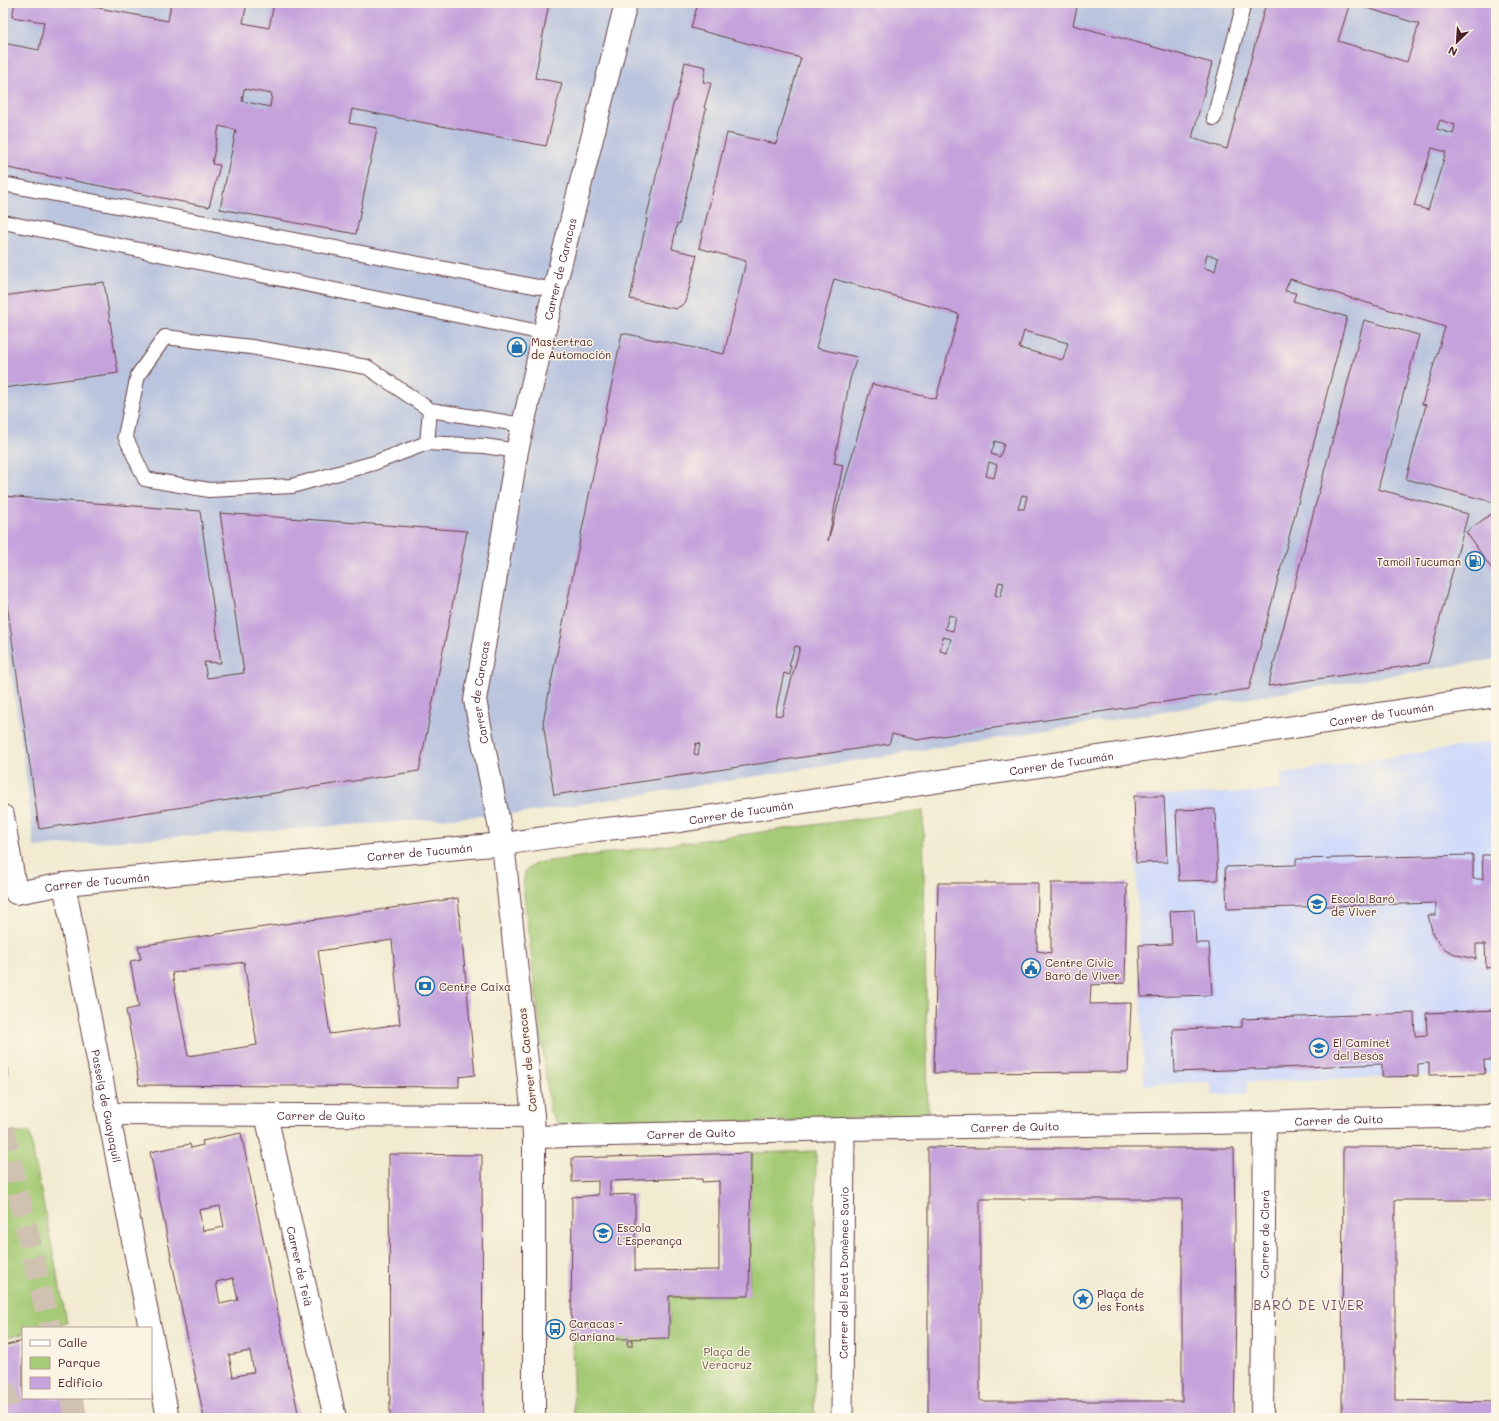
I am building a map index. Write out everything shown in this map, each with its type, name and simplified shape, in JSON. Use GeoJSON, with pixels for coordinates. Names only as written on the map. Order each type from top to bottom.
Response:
{"type":"FeatureCollection","features":[{"type":"Feature","properties":{"kind":"street","name":"Carrer de Caracas"},"geometry":{"type":"LineString","coordinates":[[534,1418],[534,1126],[503,844],[475,700],[517,451],[554,290],[626,3]]}},
{"type":"Feature","properties":{"kind":"street","name":"Carrer de Tucumán"},"geometry":{"type":"LineString","coordinates":[[3,816],[16,893],[64,884],[503,844],[597,830],[680,821],[1496,696]]}},
{"type":"Feature","properties":{"kind":"street","name":"Passeig de Guayaquil"},"geometry":{"type":"LineString","coordinates":[[64,884],[150,1327]]}},
{"type":"Feature","properties":{"kind":"street","name":"Carrer de Quito"},"geometry":{"type":"LineString","coordinates":[[109,1114],[266,1115],[534,1126],[844,1129],[1265,1122],[1496,1116]]}},
{"type":"Feature","properties":{"kind":"street","name":"Carrer de Teià"},"geometry":{"type":"LineString","coordinates":[[266,1115],[335,1418]]}},
{"type":"Feature","properties":{"kind":"street","name":"Carrer de Clarà"},"geometry":{"type":"LineString","coordinates":[[1262,1418],[1265,1122]]}},
{"type":"Feature","properties":{"kind":"street","name":"Carrer del Beat Domènec Savio"},"geometry":{"type":"LineString","coordinates":[[842,1418],[844,1129]]}},
{"type":"Feature","properties":{"kind":"street"},"geometry":{"type":"LineString","coordinates":[[152,1336],[168,1418]]}},
{"type":"Feature","properties":{"kind":"lane"},"geometry":{"type":"LineString","coordinates":[[1214,118],[1244,3]]}},
{"type":"Feature","properties":{"kind":"lane"},"geometry":{"type":"LineString","coordinates":[[3,184],[554,290]]}},
{"type":"Feature","properties":{"kind":"lane"},"geometry":{"type":"LineString","coordinates":[[3,222],[544,333]]}},
{"type":"Feature","properties":{"kind":"lane"},"geometry":{"type":"LineString","coordinates":[[517,451],[484,446],[427,443],[374,463],[292,486],[209,490],[145,479],[125,436],[138,375],[165,337],[251,347],[367,367],[430,410],[523,425]]}},
{"type":"Feature","properties":{"kind":"lane"},"geometry":{"type":"LineString","coordinates":[[427,443],[430,410]]}},
{"type":"Feature","properties":{"kind":"shaded area"},"geometry":{"type":"Polygon","coordinates":[[[3,3],[1496,3],[1496,659],[525,813],[34,847],[28,790],[3,617],[3,3]]]}},
{"type":"Feature","properties":{"kind":"shaded area","name":"Escola Baró de Viver"},"geometry":{"type":"Polygon","coordinates":[[[1496,741],[1496,1073],[1247,1082],[1247,1094],[1212,1095],[1211,1082],[1144,1085],[1134,796],[1281,790],[1281,774],[1496,741]]]}},
{"type":"Feature","properties":{"kind":"green space"},"geometry":{"type":"Polygon","coordinates":[[[923,810],[928,1116],[567,1129],[557,1124],[550,1111],[523,887],[525,871],[536,863],[923,810]]]}},
{"type":"Feature","properties":{"kind":"green space"},"geometry":{"type":"Polygon","coordinates":[[[29,1131],[67,1323],[51,1327],[22,1327],[22,1334],[3,1339],[3,1136],[29,1131]]]}},
{"type":"Feature","properties":{"kind":"green space","name":"Plaça de Veracruz"},"geometry":{"type":"Polygon","coordinates":[[[816,1151],[814,1418],[574,1418],[572,1340],[669,1338],[669,1296],[749,1296],[751,1153],[816,1151]]]}},
{"type":"Feature","properties":{"kind":"building"},"geometry":{"type":"Polygon","coordinates":[[[15,3],[72,3],[168,21],[171,3],[247,3],[243,23],[269,28],[274,3],[549,3],[535,78],[562,83],[546,146],[352,109],[349,123],[377,128],[356,234],[220,209],[236,130],[219,126],[212,164],[220,165],[209,207],[3,167],[3,43],[39,50],[44,22],[12,17],[15,3]],[[244,89],[242,101],[270,107],[272,94],[244,89]]]}},
{"type":"Feature","properties":{"kind":"building"},"geometry":{"type":"Polygon","coordinates":[[[698,3],[1078,3],[1073,25],[1212,63],[1192,138],[1227,149],[1266,3],[1350,3],[1338,41],[1407,62],[1419,24],[1351,3],[1496,3],[1496,503],[1406,479],[1426,405],[1422,404],[1445,327],[1290,279],[1285,291],[1296,293],[1293,301],[1347,317],[1249,689],[916,740],[892,734],[889,744],[554,795],[543,722],[622,333],[724,354],[746,261],[699,248],[727,133],[776,144],[801,58],[691,28],[698,3]],[[1440,120],[1437,129],[1453,134],[1455,125],[1440,120]],[[1432,148],[1414,206],[1428,210],[1446,152],[1432,148]],[[1207,254],[1204,268],[1215,271],[1218,258],[1207,254]],[[834,279],[816,348],[857,357],[850,379],[834,463],[843,465],[828,541],[872,384],[936,399],[959,314],[834,279]],[[1024,331],[1019,348],[1063,360],[1068,343],[1024,331]],[[995,441],[991,454],[1000,457],[1004,444],[995,441]],[[989,462],[986,476],[994,478],[997,465],[989,462]],[[1022,495],[1018,509],[1024,509],[1027,496],[1022,495]],[[999,582],[995,595],[1000,597],[1004,583],[999,582]],[[949,615],[945,629],[953,631],[956,617],[949,615]],[[943,637],[940,651],[947,653],[951,639],[943,637]],[[795,646],[789,666],[791,666],[790,675],[784,673],[775,715],[782,716],[800,647],[795,646]],[[696,743],[694,754],[698,755],[700,744],[696,743]]]}},
{"type":"Feature","properties":{"kind":"building"},"geometry":{"type":"Polygon","coordinates":[[[685,62],[706,67],[703,82],[711,83],[704,108],[706,109],[679,225],[677,224],[672,249],[697,255],[686,302],[676,309],[630,299],[646,219],[674,101],[676,101],[685,62]]]}},
{"type":"Feature","properties":{"kind":"building"},"geometry":{"type":"Polygon","coordinates":[[[104,282],[118,373],[3,388],[3,296],[104,282]]]}},
{"type":"Feature","properties":{"kind":"building"},"geometry":{"type":"Polygon","coordinates":[[[1364,320],[1419,335],[1378,489],[1468,514],[1428,663],[1268,686],[1364,320]]]}},
{"type":"Feature","properties":{"kind":"building"},"geometry":{"type":"Polygon","coordinates":[[[3,496],[200,511],[221,663],[204,662],[207,678],[244,673],[220,513],[467,531],[419,771],[39,829],[3,576],[3,496]]]}},
{"type":"Feature","properties":{"kind":"building"},"geometry":{"type":"Polygon","coordinates":[[[1491,514],[1496,521],[1496,575],[1466,532],[1491,514]]]}},
{"type":"Feature","properties":{"kind":"building"},"geometry":{"type":"Polygon","coordinates":[[[1134,796],[1164,796],[1167,862],[1136,863],[1134,796]]]}},
{"type":"Feature","properties":{"kind":"building"},"geometry":{"type":"Polygon","coordinates":[[[1215,809],[1218,880],[1179,881],[1176,810],[1215,809]]]}},
{"type":"Feature","properties":{"kind":"building"},"geometry":{"type":"Polygon","coordinates":[[[1473,855],[1473,879],[1483,879],[1482,855],[1496,855],[1496,967],[1486,968],[1485,944],[1476,944],[1476,959],[1457,955],[1445,949],[1440,944],[1432,931],[1428,915],[1436,915],[1436,903],[1227,909],[1225,867],[1296,865],[1296,859],[1473,855]]]}},
{"type":"Feature","properties":{"kind":"building","name":"Centre Cívic Baró de Viver"},"geometry":{"type":"Polygon","coordinates":[[[938,883],[1038,883],[1037,951],[1051,953],[1051,883],[1127,883],[1125,983],[1091,985],[1090,1004],[1131,1003],[1128,1072],[934,1073],[938,883]]]}},
{"type":"Feature","properties":{"kind":"building"},"geometry":{"type":"Polygon","coordinates":[[[458,898],[475,1075],[459,1077],[459,1087],[139,1085],[126,1010],[139,1007],[130,961],[141,959],[138,946],[458,898]],[[392,940],[318,951],[330,1034],[400,1024],[392,940]],[[244,962],[172,973],[188,1056],[257,1045],[244,962]]]}},
{"type":"Feature","properties":{"kind":"building"},"geometry":{"type":"Polygon","coordinates":[[[1194,910],[1196,943],[1209,943],[1212,995],[1141,997],[1139,945],[1172,944],[1170,911],[1194,910]]]}},
{"type":"Feature","properties":{"kind":"building","name":"El Caminet del Besòs"},"geometry":{"type":"Polygon","coordinates":[[[1496,1010],[1496,1060],[1484,1060],[1485,1074],[1429,1075],[1429,1063],[1418,1064],[1418,1076],[1382,1077],[1382,1064],[1175,1072],[1173,1029],[1242,1027],[1242,1019],[1414,1013],[1415,1036],[1427,1035],[1426,1013],[1496,1010]]]}},
{"type":"Feature","properties":{"kind":"building"},"geometry":{"type":"Polygon","coordinates":[[[3,1053],[9,1076],[3,1078],[3,1053]]]}},
{"type":"Feature","properties":{"kind":"building"},"geometry":{"type":"Polygon","coordinates":[[[241,1133],[299,1418],[204,1418],[150,1152],[190,1144],[191,1148],[203,1145],[202,1141],[241,1133]],[[220,1206],[199,1210],[203,1231],[224,1227],[220,1206]],[[233,1278],[216,1282],[220,1304],[238,1300],[233,1278]],[[250,1351],[229,1355],[233,1377],[254,1372],[250,1351]]]}},
{"type":"Feature","properties":{"kind":"building"},"geometry":{"type":"Polygon","coordinates":[[[928,1147],[1234,1148],[1236,1303],[1234,1418],[928,1418],[928,1147]],[[980,1199],[980,1401],[1182,1401],[1182,1199],[980,1199]]]}},
{"type":"Feature","properties":{"kind":"building"},"geometry":{"type":"Polygon","coordinates":[[[1343,1147],[1496,1148],[1496,1200],[1395,1200],[1395,1400],[1496,1402],[1496,1418],[1342,1418],[1343,1147]]]}},
{"type":"Feature","properties":{"kind":"building","name":"Escola L'Esperança"},"geometry":{"type":"Polygon","coordinates":[[[751,1153],[749,1296],[669,1296],[669,1338],[571,1340],[572,1197],[598,1195],[598,1181],[572,1182],[572,1158],[751,1153]],[[702,1179],[610,1181],[610,1195],[635,1194],[635,1271],[719,1270],[719,1181],[702,1182],[702,1179]]]}},
{"type":"Feature","properties":{"kind":"building"},"geometry":{"type":"Polygon","coordinates":[[[389,1154],[482,1155],[483,1418],[390,1418],[389,1154]]]}},
{"type":"Feature","properties":{"kind":"building"},"geometry":{"type":"Polygon","coordinates":[[[632,1340],[632,1346],[628,1346],[627,1341],[632,1340]]]}},
{"type":"Feature","properties":{"kind":"building"},"geometry":{"type":"Polygon","coordinates":[[[22,1341],[22,1399],[79,1399],[84,1418],[3,1418],[3,1346],[22,1341]]]}},
{"type":"Feature","properties":{"kind":"tunnel"},"geometry":{"type":"LineString","coordinates":[[3,1128],[50,1327]]}},
{"type":"Feature","properties":{"kind":"tunnel"},"geometry":{"type":"LineString","coordinates":[[3,1386],[13,1418]]}},
{"type":"Feature","properties":{"kind":"tunnel"},"geometry":{"type":"LineString","coordinates":[[71,1399],[77,1418]]}},
{"type":"Feature","properties":{"kind":"place","name":"Mastertrac de Automoción"},"geometry":{"type":"Point","coordinates":[517,347]}},
{"type":"Feature","properties":{"kind":"place","name":"Tamoil Tucuman"},"geometry":{"type":"Point","coordinates":[1475,561]}},
{"type":"Feature","properties":{"kind":"place","name":"Escola Baró de Viver"},"geometry":{"type":"Point","coordinates":[1317,904]}},
{"type":"Feature","properties":{"kind":"place","name":"Centre Cívic Baró de Viver"},"geometry":{"type":"Point","coordinates":[1031,968]}},
{"type":"Feature","properties":{"kind":"place","name":"Centre Caixa"},"geometry":{"type":"Point","coordinates":[425,986]}},
{"type":"Feature","properties":{"kind":"place","name":"El Caminet del Besòs"},"geometry":{"type":"Point","coordinates":[1319,1048]}},
{"type":"Feature","properties":{"kind":"place","name":"Escola L'Esperança"},"geometry":{"type":"Point","coordinates":[603,1233]}},
{"type":"Feature","properties":{"kind":"place","name":"Plaça de les Fonts"},"geometry":{"type":"Point","coordinates":[1083,1299]}},
{"type":"Feature","properties":{"kind":"place","name":"Caracas - Clariana"},"geometry":{"type":"Point","coordinates":[555,1329]}},
{"type":"Feature","properties":{"kind":"district","name":"BARÓ DE VIVER"},"geometry":{"type":"Point","coordinates":[1309,1304]}}]}
